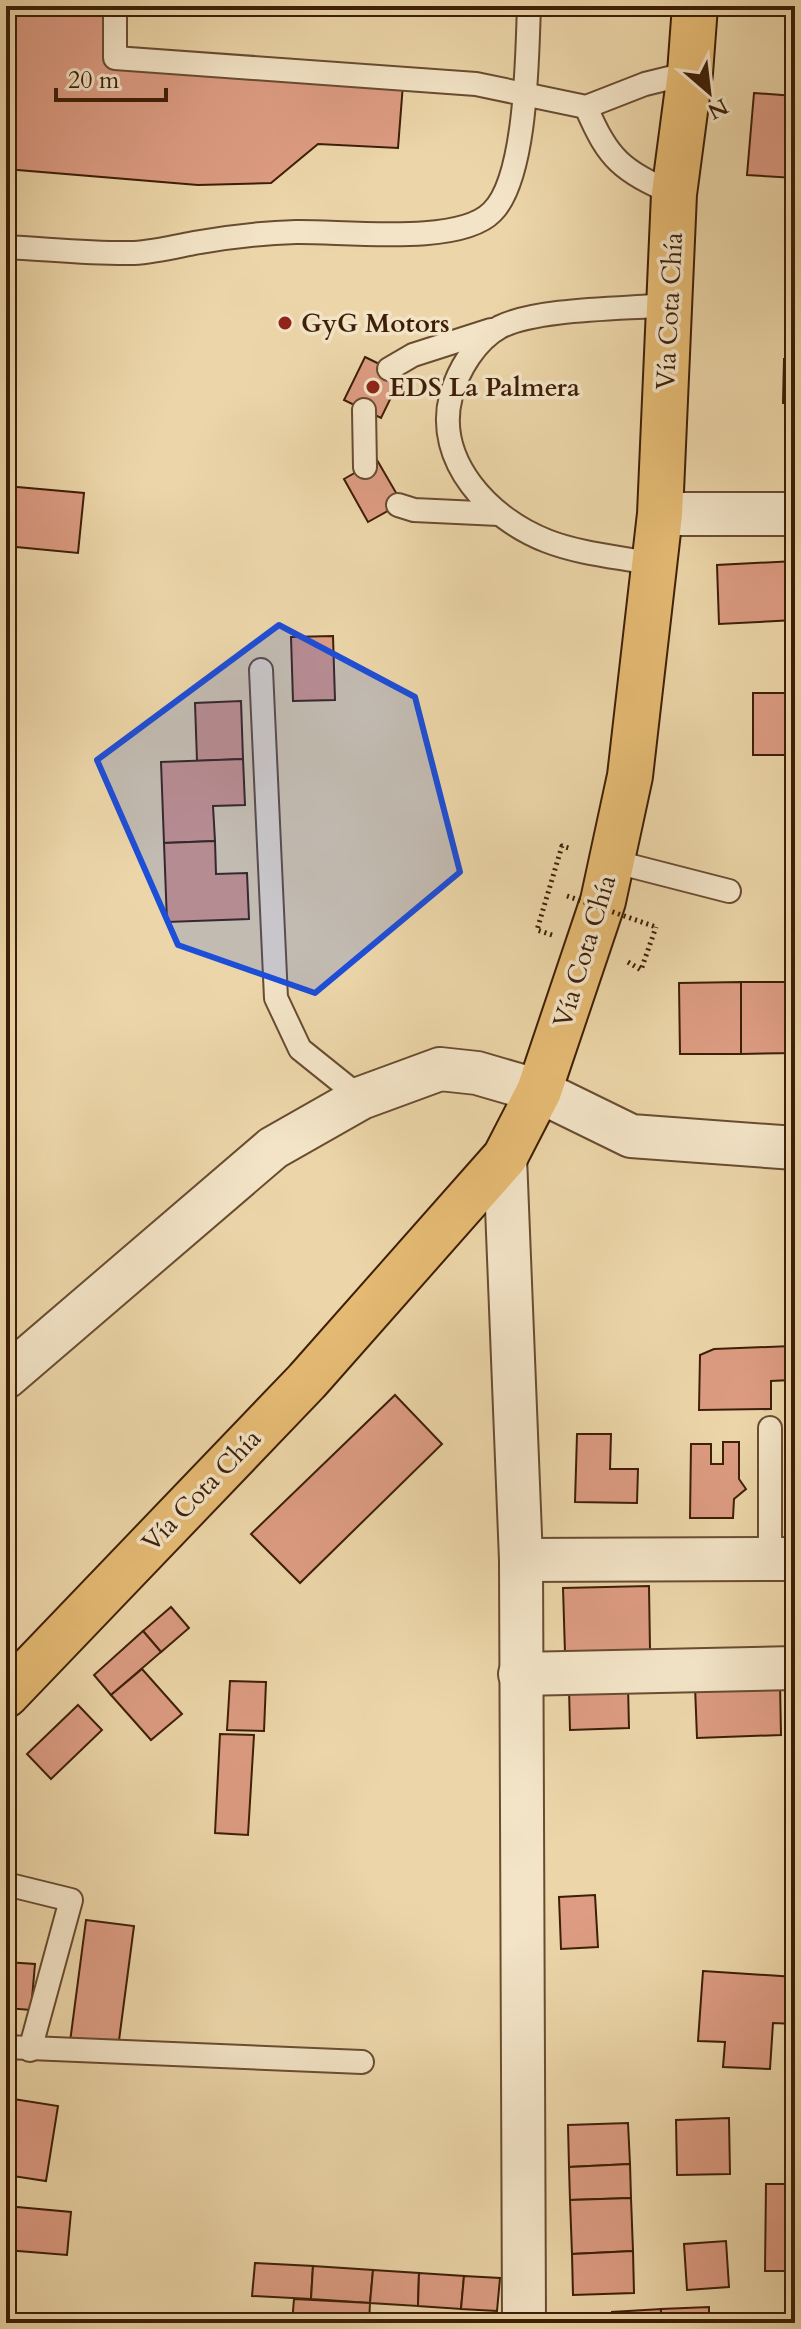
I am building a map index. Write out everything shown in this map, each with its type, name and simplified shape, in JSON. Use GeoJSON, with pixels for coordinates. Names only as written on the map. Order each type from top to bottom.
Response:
{"type":"FeatureCollection","features":[{"type":"Feature","properties":{"kind":"main road","name":"Vía Cota Chía"},"geometry":{"type":"LineString","coordinates":[[6,1695],[307,1381],[505,1157],[539,1091],[588,950],[612,861],[630,776],[660,514],[674,194],[690,73],[695,6]]}},
{"type":"Feature","properties":{"kind":"street"},"geometry":{"type":"LineString","coordinates":[[660,514],[795,514]]}},
{"type":"Feature","properties":{"kind":"street"},"geometry":{"type":"LineString","coordinates":[[6,1377],[273,1148],[361,1098],[440,1069],[477,1073],[539,1091],[631,1136],[795,1148]]}},
{"type":"Feature","properties":{"kind":"street"},"geometry":{"type":"LineString","coordinates":[[505,1157],[521,1560],[524,2323]]}},
{"type":"Feature","properties":{"kind":"street"},"geometry":{"type":"LineString","coordinates":[[521,1560],[782,1560]]}},
{"type":"Feature","properties":{"kind":"street"},"geometry":{"type":"LineString","coordinates":[[520,1674],[795,1668]]}},
{"type":"Feature","properties":{"kind":"lane"},"geometry":{"type":"LineString","coordinates":[[115,6],[115,58],[476,84],[586,107],[645,84],[690,73]]}},
{"type":"Feature","properties":{"kind":"lane"},"geometry":{"type":"LineString","coordinates":[[6,247],[136,253],[225,238],[296,232],[384,234],[465,228],[490,215],[509,186],[526,94],[529,6]]}},
{"type":"Feature","properties":{"kind":"lane"},"geometry":{"type":"LineString","coordinates":[[586,107],[603,147],[633,176],[674,194]]}},
{"type":"Feature","properties":{"kind":"lane"},"geometry":{"type":"LineString","coordinates":[[389,369],[413,355],[499,328],[573,313],[669,305]]}},
{"type":"Feature","properties":{"kind":"lane"},"geometry":{"type":"LineString","coordinates":[[499,328],[463,366],[448,416],[449,435],[460,468],[499,514],[548,542],[654,564]]}},
{"type":"Feature","properties":{"kind":"lane"},"geometry":{"type":"LineString","coordinates":[[364,410],[365,467]]}},
{"type":"Feature","properties":{"kind":"lane"},"geometry":{"type":"LineString","coordinates":[[398,505],[414,510],[499,514]]}},
{"type":"Feature","properties":{"kind":"lane"},"geometry":{"type":"LineString","coordinates":[[261,670],[276,998],[300,1049],[361,1098]]}},
{"type":"Feature","properties":{"kind":"lane"},"geometry":{"type":"LineString","coordinates":[[612,861],[729,891]]}},
{"type":"Feature","properties":{"kind":"lane"},"geometry":{"type":"LineString","coordinates":[[770,1428],[782,1560]]}},
{"type":"Feature","properties":{"kind":"lane"},"geometry":{"type":"LineString","coordinates":[[6,1884],[71,1900],[30,2050]]}},
{"type":"Feature","properties":{"kind":"lane"},"geometry":{"type":"LineString","coordinates":[[6,2047],[362,2062]]}},
{"type":"Feature","properties":{"kind":"path"},"geometry":{"type":"LineString","coordinates":[[567,896],[656,927]]}},
{"type":"Feature","properties":{"kind":"highlighted area"},"geometry":{"type":"Polygon","coordinates":[[[279,625],[415,697],[460,872],[315,993],[178,945],[97,760],[279,625]]]}},
{"type":"Feature","properties":{"kind":"building"},"geometry":{"type":"Polygon","coordinates":[[[6,6],[126,6],[121,64],[403,84],[398,148],[318,144],[271,183],[198,185],[6,169],[6,6]]]}},
{"type":"Feature","properties":{"kind":"building"},"geometry":{"type":"Polygon","coordinates":[[[754,93],[795,96],[795,178],[747,175],[754,93]]]}},
{"type":"Feature","properties":{"kind":"building","name":"EDS La Palmera"},"geometry":{"type":"Polygon","coordinates":[[[365,357],[402,375],[381,418],[344,400],[365,357]]]}},
{"type":"Feature","properties":{"kind":"building"},"geometry":{"type":"Polygon","coordinates":[[[784,359],[795,359],[795,403],[783,403],[784,359]]]}},
{"type":"Feature","properties":{"kind":"building","name":"EDS La Palmera"},"geometry":{"type":"Polygon","coordinates":[[[377,460],[402,503],[368,522],[344,479],[377,460]]]}},
{"type":"Feature","properties":{"kind":"building"},"geometry":{"type":"Polygon","coordinates":[[[6,486],[84,493],[78,553],[6,546],[6,486]]]}},
{"type":"Feature","properties":{"kind":"building"},"geometry":{"type":"Polygon","coordinates":[[[795,561],[795,620],[719,624],[717,565],[795,561]]]}},
{"type":"Feature","properties":{"kind":"building"},"geometry":{"type":"Polygon","coordinates":[[[333,636],[335,700],[293,701],[291,637],[333,636]]]}},
{"type":"Feature","properties":{"kind":"building"},"geometry":{"type":"Polygon","coordinates":[[[753,693],[795,693],[795,755],[753,755],[753,693]]]}},
{"type":"Feature","properties":{"kind":"building"},"geometry":{"type":"Polygon","coordinates":[[[241,701],[243,759],[197,761],[195,703],[241,701]]]}},
{"type":"Feature","properties":{"kind":"building"},"geometry":{"type":"Polygon","coordinates":[[[243,759],[245,805],[213,806],[215,841],[164,843],[161,762],[243,759]]]}},
{"type":"Feature","properties":{"kind":"building"},"geometry":{"type":"Polygon","coordinates":[[[215,841],[216,874],[247,873],[249,919],[167,922],[164,843],[215,841]]]}},
{"type":"Feature","properties":{"kind":"building"},"geometry":{"type":"Polygon","coordinates":[[[741,982],[795,982],[795,1053],[741,1054],[741,982]]]}},
{"type":"Feature","properties":{"kind":"building"},"geometry":{"type":"Polygon","coordinates":[[[741,982],[741,1054],[680,1054],[679,983],[741,982]]]}},
{"type":"Feature","properties":{"kind":"building"},"geometry":{"type":"Polygon","coordinates":[[[791,1346],[791,1380],[771,1381],[771,1409],[699,1410],[700,1355],[714,1349],[791,1346]]]}},
{"type":"Feature","properties":{"kind":"building"},"geometry":{"type":"Polygon","coordinates":[[[395,1395],[442,1444],[300,1583],[251,1534],[395,1395]]]}},
{"type":"Feature","properties":{"kind":"building"},"geometry":{"type":"Polygon","coordinates":[[[577,1434],[611,1434],[610,1469],[638,1469],[637,1503],[575,1502],[577,1434]]]}},
{"type":"Feature","properties":{"kind":"building"},"geometry":{"type":"Polygon","coordinates":[[[723,1442],[739,1442],[739,1479],[746,1489],[734,1499],[733,1518],[690,1518],[691,1444],[711,1444],[711,1464],[723,1464],[723,1442]]]}},
{"type":"Feature","properties":{"kind":"building"},"geometry":{"type":"Polygon","coordinates":[[[649,1586],[650,1650],[565,1653],[563,1588],[649,1586]]]}},
{"type":"Feature","properties":{"kind":"building"},"geometry":{"type":"Polygon","coordinates":[[[171,1607],[189,1628],[161,1652],[143,1631],[171,1607]]]}},
{"type":"Feature","properties":{"kind":"building"},"geometry":{"type":"Polygon","coordinates":[[[143,1631],[161,1652],[111,1695],[94,1675],[143,1631]]]}},
{"type":"Feature","properties":{"kind":"building"},"geometry":{"type":"Polygon","coordinates":[[[142,1669],[182,1714],[151,1740],[111,1695],[142,1669]]]}},
{"type":"Feature","properties":{"kind":"building"},"geometry":{"type":"Polygon","coordinates":[[[230,1681],[266,1682],[264,1731],[227,1730],[230,1681]]]}},
{"type":"Feature","properties":{"kind":"building"},"geometry":{"type":"Polygon","coordinates":[[[780,1683],[781,1735],[697,1738],[695,1686],[780,1683]]]}},
{"type":"Feature","properties":{"kind":"building"},"geometry":{"type":"Polygon","coordinates":[[[628,1685],[629,1728],[570,1730],[569,1688],[628,1685]]]}},
{"type":"Feature","properties":{"kind":"building"},"geometry":{"type":"Polygon","coordinates":[[[78,1705],[102,1730],[51,1779],[27,1754],[78,1705]]]}},
{"type":"Feature","properties":{"kind":"building"},"geometry":{"type":"Polygon","coordinates":[[[220,1734],[254,1735],[248,1835],[215,1833],[220,1734]]]}},
{"type":"Feature","properties":{"kind":"building"},"geometry":{"type":"Polygon","coordinates":[[[595,1895],[598,1947],[561,1949],[559,1897],[595,1895]]]}},
{"type":"Feature","properties":{"kind":"building"},"geometry":{"type":"Polygon","coordinates":[[[86,1920],[134,1926],[118,2048],[70,2042],[86,1920]]]}},
{"type":"Feature","properties":{"kind":"building"},"geometry":{"type":"Polygon","coordinates":[[[6,1962],[35,1964],[31,2010],[6,2008],[6,1962]]]}},
{"type":"Feature","properties":{"kind":"building"},"geometry":{"type":"Polygon","coordinates":[[[703,1971],[795,1977],[795,2024],[773,2023],[770,2069],[723,2067],[725,2042],[698,2041],[703,1971]]]}},
{"type":"Feature","properties":{"kind":"building"},"geometry":{"type":"Polygon","coordinates":[[[7,2098],[58,2106],[46,2181],[6,2175],[7,2098]]]}},
{"type":"Feature","properties":{"kind":"building"},"geometry":{"type":"Polygon","coordinates":[[[729,2118],[730,2174],[677,2175],[676,2120],[729,2118]]]}},
{"type":"Feature","properties":{"kind":"building"},"geometry":{"type":"Polygon","coordinates":[[[628,2123],[630,2164],[569,2167],[568,2125],[628,2123]]]}},
{"type":"Feature","properties":{"kind":"building"},"geometry":{"type":"Polygon","coordinates":[[[630,2164],[631,2198],[570,2200],[569,2167],[630,2164]]]}},
{"type":"Feature","properties":{"kind":"building"},"geometry":{"type":"Polygon","coordinates":[[[766,2184],[795,2184],[795,2271],[765,2271],[766,2184]]]}},
{"type":"Feature","properties":{"kind":"building"},"geometry":{"type":"Polygon","coordinates":[[[631,2198],[633,2251],[572,2254],[570,2200],[631,2198]]]}},
{"type":"Feature","properties":{"kind":"building"},"geometry":{"type":"Polygon","coordinates":[[[6,2206],[71,2212],[67,2255],[6,2250],[6,2206]]]}},
{"type":"Feature","properties":{"kind":"building"},"geometry":{"type":"Polygon","coordinates":[[[726,2241],[729,2287],[687,2290],[684,2244],[726,2241]]]}},
{"type":"Feature","properties":{"kind":"building"},"geometry":{"type":"Polygon","coordinates":[[[633,2251],[634,2293],[573,2295],[572,2254],[633,2251]]]}},
{"type":"Feature","properties":{"kind":"building"},"geometry":{"type":"Polygon","coordinates":[[[255,2263],[313,2266],[311,2299],[252,2296],[255,2263]]]}},
{"type":"Feature","properties":{"kind":"building"},"geometry":{"type":"Polygon","coordinates":[[[313,2266],[373,2270],[370,2303],[311,2299],[313,2266]]]}},
{"type":"Feature","properties":{"kind":"building"},"geometry":{"type":"Polygon","coordinates":[[[373,2270],[419,2273],[418,2306],[370,2303],[373,2270]]]}},
{"type":"Feature","properties":{"kind":"building"},"geometry":{"type":"Polygon","coordinates":[[[419,2273],[464,2276],[461,2309],[418,2306],[419,2273]]]}},
{"type":"Feature","properties":{"kind":"building"},"geometry":{"type":"Polygon","coordinates":[[[464,2276],[500,2278],[497,2311],[461,2309],[464,2276]]]}},
{"type":"Feature","properties":{"kind":"building"},"geometry":{"type":"Polygon","coordinates":[[[294,2299],[370,2303],[369,2323],[292,2323],[294,2299]]]}},
{"type":"Feature","properties":{"kind":"building"},"geometry":{"type":"Polygon","coordinates":[[[709,2307],[709,2323],[661,2323],[661,2309],[709,2307]]]}},
{"type":"Feature","properties":{"kind":"building"},"geometry":{"type":"Polygon","coordinates":[[[661,2309],[661,2323],[613,2323],[612,2312],[661,2309]]]}},
{"type":"Feature","properties":{"kind":"place","name":"GyG Motors"},"geometry":{"type":"Point","coordinates":[285,323]}},
{"type":"Feature","properties":{"kind":"place","name":"EDS La Palmera"},"geometry":{"type":"Point","coordinates":[373,387]}}]}
